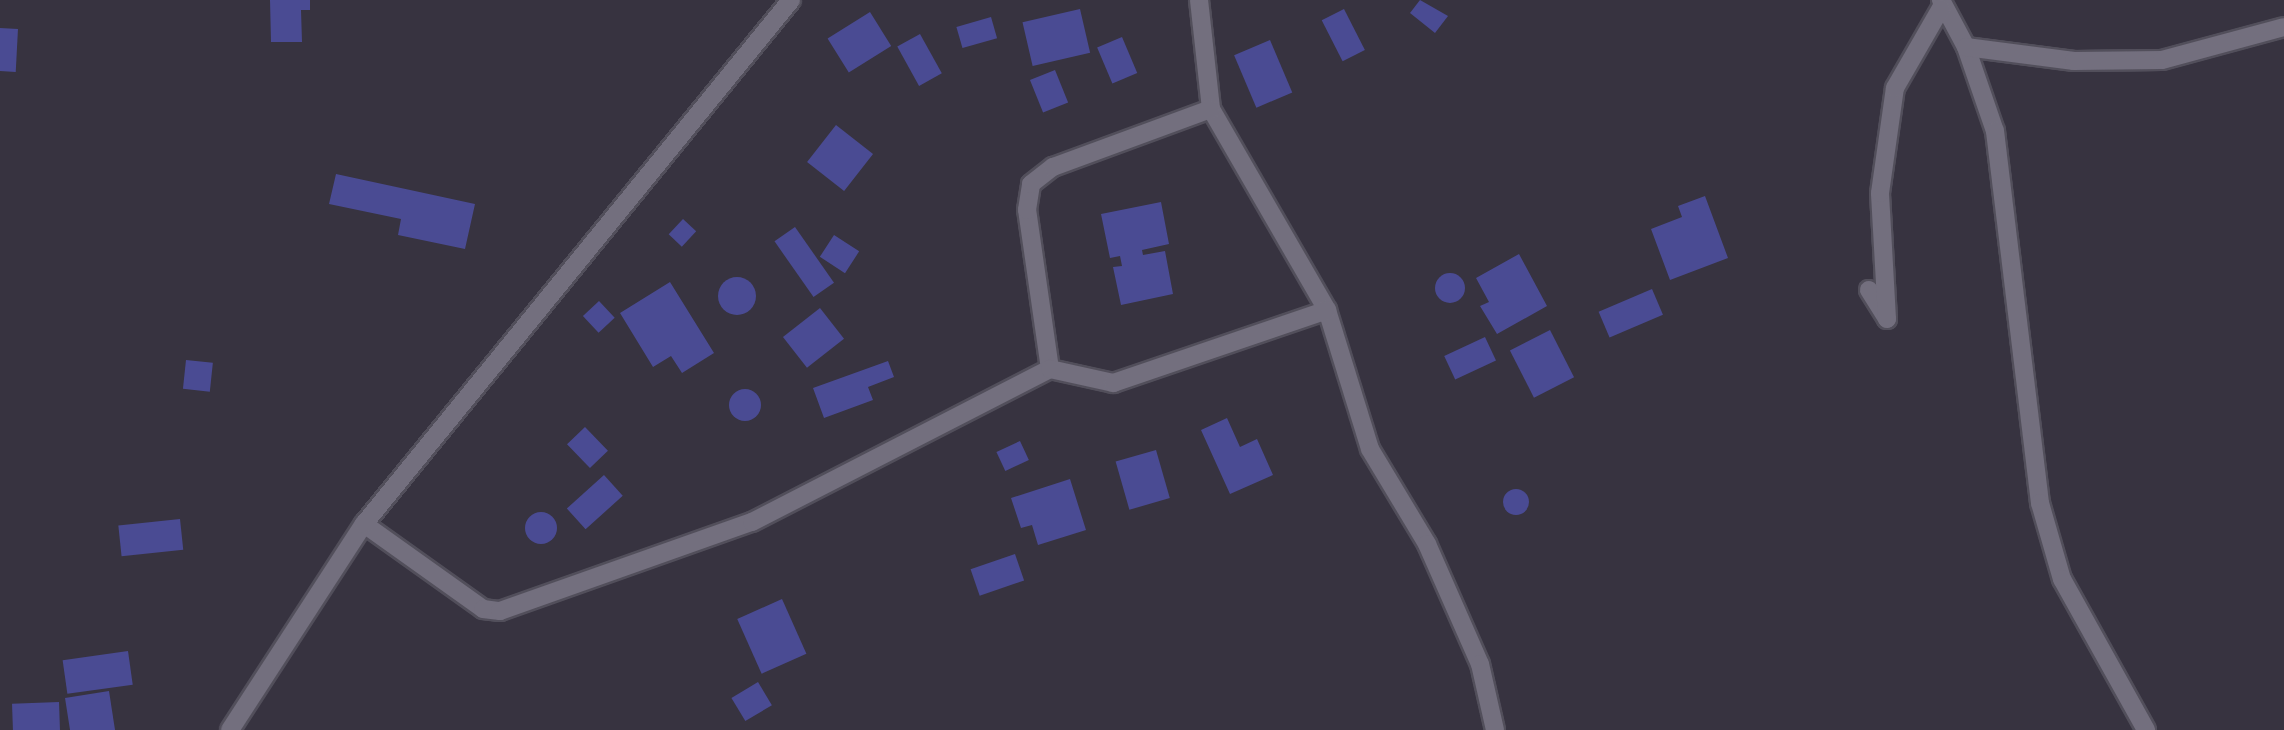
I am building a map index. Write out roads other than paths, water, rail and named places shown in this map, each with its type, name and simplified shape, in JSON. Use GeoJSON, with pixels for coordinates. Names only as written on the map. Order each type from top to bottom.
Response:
{"type":"FeatureCollection","features":[{"type":"Feature","properties":{"kind":"street"},"geometry":{"type":"LineString","coordinates":[[230,730],[364,524],[791,0]]}},
{"type":"Feature","properties":{"kind":"street"},"geometry":{"type":"LineString","coordinates":[[1199,0],[1211,109],[1327,310],[1370,449],[1427,544],[1493,703],[1495,730]]}},
{"type":"Feature","properties":{"kind":"street"},"geometry":{"type":"LineString","coordinates":[[1941,4],[1966,47],[2004,176],[2040,503],[2062,579],[2146,730]]}},
{"type":"Feature","properties":{"kind":"street"},"geometry":{"type":"LineString","coordinates":[[1869,290],[1887,319],[1880,193],[1895,88],[1941,4]]}},
{"type":"Feature","properties":{"kind":"street"},"geometry":{"type":"LineString","coordinates":[[1966,47],[2074,61],[2162,60],[2284,27]]}},
{"type":"Feature","properties":{"kind":"street"},"geometry":{"type":"LineString","coordinates":[[1050,369],[1027,211],[1031,184],[1053,167],[1211,109]]}},
{"type":"Feature","properties":{"kind":"street"},"geometry":{"type":"LineString","coordinates":[[364,524],[483,610],[500,611],[752,522],[1050,369],[1114,383],[1327,310]]}}]}
